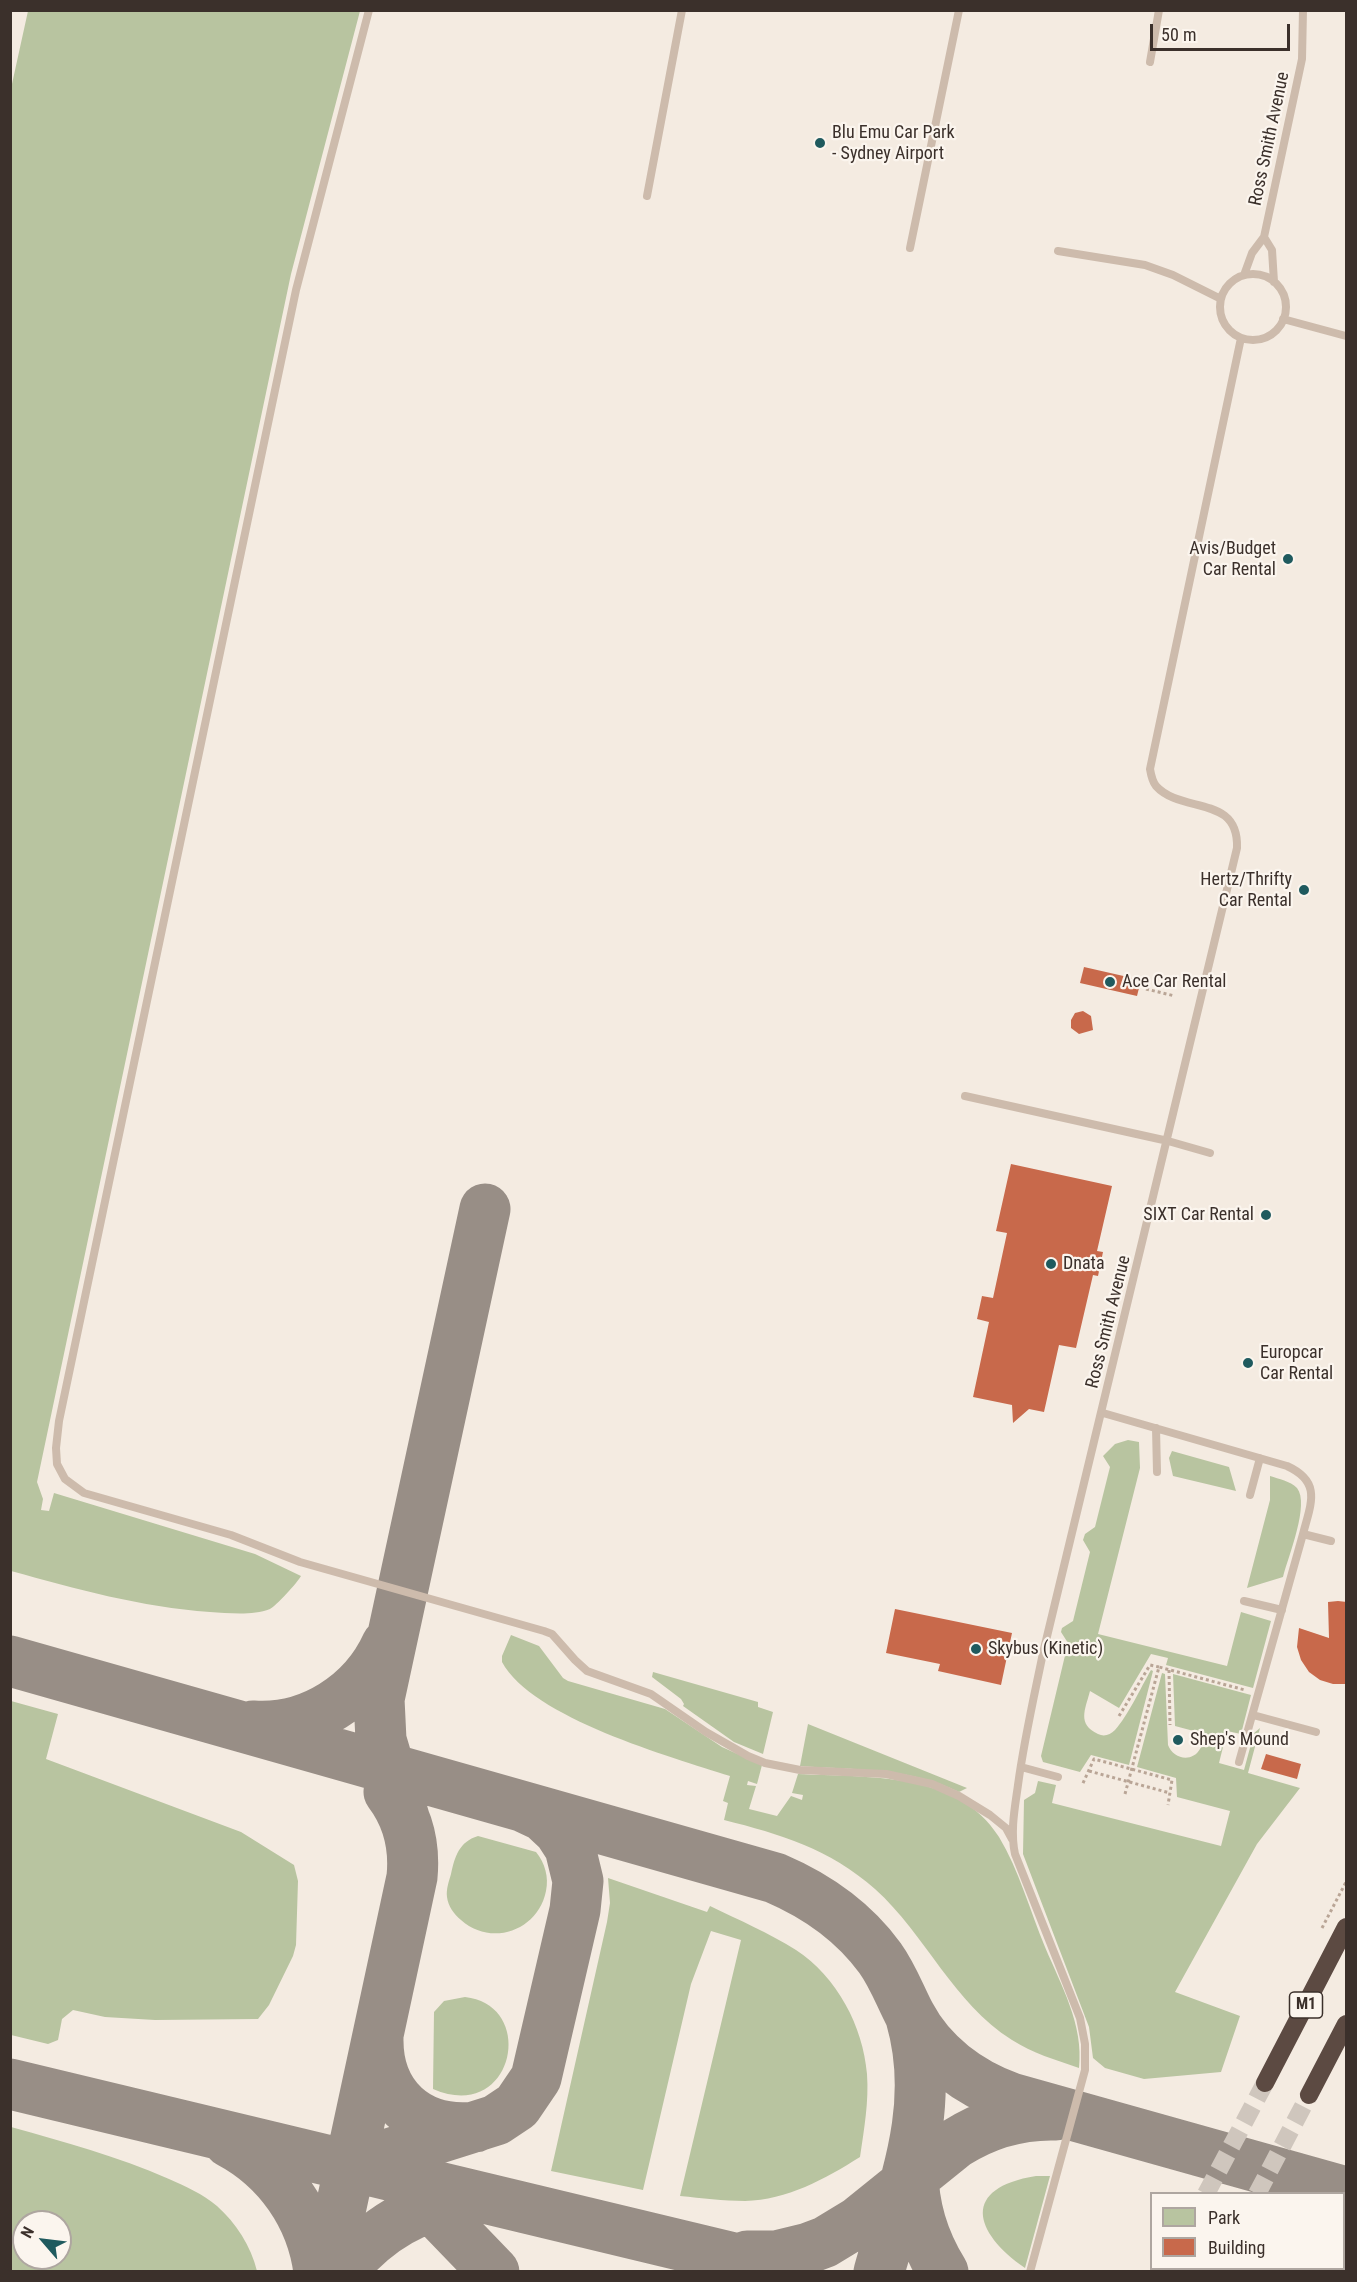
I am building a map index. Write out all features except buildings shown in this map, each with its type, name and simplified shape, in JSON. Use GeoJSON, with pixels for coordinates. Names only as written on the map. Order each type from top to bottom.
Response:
{"type":"FeatureCollection","features":[{"type":"Feature","properties":{"kind":"highway","name":"M1"},"geometry":{"type":"LineString","coordinates":[[1265,2083],[1347,1927]]}},
{"type":"Feature","properties":{"kind":"highway","name":"M1"},"geometry":{"type":"LineString","coordinates":[[1310,2095],[1347,2025]]}},
{"type":"Feature","properties":{"kind":"lane"},"geometry":{"type":"LineString","coordinates":[[369,10],[296,290],[59,1421],[57,1464],[70,1484],[93,1497],[231,1535],[300,1562],[544,1630],[552,1634],[587,1671],[651,1694],[706,1732],[765,1763],[791,1768],[886,1774],[932,1784],[959,1796],[1006,1828],[1080,2018],[1087,2057],[1030,2271]]}},
{"type":"Feature","properties":{"kind":"lane"},"geometry":{"type":"LineString","coordinates":[[647,196],[682,10]]}},
{"type":"Feature","properties":{"kind":"lane"},"geometry":{"type":"LineString","coordinates":[[910,248],[959,10]]}},
{"type":"Feature","properties":{"kind":"lane"},"geometry":{"type":"LineString","coordinates":[[1150,62],[1159,10]]}},
{"type":"Feature","properties":{"kind":"lane","name":"Ross Smith Avenue"},"geometry":{"type":"LineString","coordinates":[[1244,275],[1252,253],[1264,237],[1302,59],[1303,10]]}},
{"type":"Feature","properties":{"kind":"lane","name":"Ross Smith Avenue"},"geometry":{"type":"LineString","coordinates":[[1264,237],[1272,250],[1274,282]]}},
{"type":"Feature","properties":{"kind":"lane"},"geometry":{"type":"LineString","coordinates":[[1059,251],[1145,265],[1173,275],[1221,299]]}},
{"type":"Feature","properties":{"kind":"lane"},"geometry":{"type":"LineString","coordinates":[[1255,274],[1274,282],[1281,289],[1285,299],[1283,319],[1271,334],[1262,339],[1241,338],[1226,327],[1220,309],[1226,288],[1234,280],[1244,275],[1255,274]]}},
{"type":"Feature","properties":{"kind":"lane"},"geometry":{"type":"LineString","coordinates":[[1283,319],[1347,336]]}},
{"type":"Feature","properties":{"kind":"lane","name":"Ross Smith Avenue"},"geometry":{"type":"LineString","coordinates":[[1012,1839],[1020,1767],[1043,1653],[1103,1413],[1238,848],[1238,835],[1229,819],[1214,810],[1170,796],[1158,788],[1153,781],[1150,769],[1241,338]]}},
{"type":"Feature","properties":{"kind":"lane"},"geometry":{"type":"LineString","coordinates":[[965,1096],[1168,1141],[1210,1153]]}},
{"type":"Feature","properties":{"kind":"lane"},"geometry":{"type":"LineString","coordinates":[[1103,1413],[1287,1466],[1302,1473],[1311,1486],[1311,1502],[1303,1534],[1239,1762]]}},
{"type":"Feature","properties":{"kind":"lane"},"geometry":{"type":"LineString","coordinates":[[1156,1428],[1157,1472]]}},
{"type":"Feature","properties":{"kind":"lane"},"geometry":{"type":"LineString","coordinates":[[1250,1495],[1260,1458]]}},
{"type":"Feature","properties":{"kind":"lane"},"geometry":{"type":"LineString","coordinates":[[1303,1534],[1331,1541]]}},
{"type":"Feature","properties":{"kind":"lane"},"geometry":{"type":"LineString","coordinates":[[1244,1601],[1282,1610]]}},
{"type":"Feature","properties":{"kind":"lane"},"geometry":{"type":"LineString","coordinates":[[1253,1714],[1316,1732]]}},
{"type":"Feature","properties":{"kind":"lane"},"geometry":{"type":"LineString","coordinates":[[1020,1767],[1058,1777]]}},
{"type":"Feature","properties":{"kind":"path"},"geometry":{"type":"LineString","coordinates":[[1146,989],[1175,996]]}},
{"type":"Feature","properties":{"kind":"path"},"geometry":{"type":"LineString","coordinates":[[1119,1716],[1149,1665],[1259,1694]]}},
{"type":"Feature","properties":{"kind":"path"},"geometry":{"type":"LineString","coordinates":[[1125,1794],[1159,1668]]}},
{"type":"Feature","properties":{"kind":"path"},"geometry":{"type":"LineString","coordinates":[[1169,1670],[1170,1725]]}},
{"type":"Feature","properties":{"kind":"path"},"geometry":{"type":"LineString","coordinates":[[1083,1783],[1094,1759],[1172,1780],[1168,1805]]}},
{"type":"Feature","properties":{"kind":"path"},"geometry":{"type":"LineString","coordinates":[[1089,1771],[1170,1793]]}},
{"type":"Feature","properties":{"kind":"green space"},"geometry":{"type":"Polygon","coordinates":[[[28,11],[360,11],[291,274],[37,1482],[43,1499],[41,1510],[49,1511],[54,1493],[255,1554],[301,1576],[273,1607],[256,1613],[184,1610],[134,1602],[11,1571],[10,93],[28,11]]]}},
{"type":"Feature","properties":{"kind":"green space"},"geometry":{"type":"Polygon","coordinates":[[[1128,1440],[1139,1442],[1140,1468],[1098,1634],[1227,1666],[1241,1612],[1271,1621],[1253,1688],[1166,1665],[1168,1658],[1151,1654],[1119,1708],[1090,1691],[1084,1716],[1085,1721],[1091,1730],[1100,1735],[1107,1735],[1120,1724],[1151,1670],[1153,1671],[1129,1765],[1091,1755],[1080,1772],[1043,1762],[1041,1756],[1068,1643],[1061,1632],[1062,1628],[1073,1621],[1090,1552],[1083,1540],[1085,1534],[1095,1527],[1110,1467],[1103,1456],[1115,1444],[1128,1440]]]}},
{"type":"Feature","properties":{"kind":"green space"},"geometry":{"type":"Polygon","coordinates":[[[1172,1451],[1229,1467],[1236,1491],[1173,1476],[1169,1458],[1172,1451]]]}},
{"type":"Feature","properties":{"kind":"green space"},"geometry":{"type":"Polygon","coordinates":[[[1270,1476],[1288,1482],[1297,1488],[1301,1506],[1300,1518],[1283,1577],[1247,1588],[1270,1500],[1270,1476]]]}},
{"type":"Feature","properties":{"kind":"green space"},"geometry":{"type":"Polygon","coordinates":[[[511,1635],[539,1646],[563,1678],[568,1681],[665,1709],[722,1747],[762,1765],[757,1784],[748,1781],[747,1785],[756,1786],[749,1809],[777,1816],[791,1796],[802,1800],[803,1795],[792,1793],[798,1774],[880,1778],[908,1782],[935,1789],[959,1799],[981,1815],[999,1837],[1013,1863],[1070,2006],[1078,2036],[1079,2068],[1028,2049],[991,2025],[956,1988],[893,1907],[858,1875],[822,1853],[785,1837],[724,1820],[728,1803],[723,1801],[730,1776],[605,1733],[542,1701],[518,1682],[502,1662],[502,1656],[511,1635]]]}},
{"type":"Feature","properties":{"kind":"green space"},"geometry":{"type":"Polygon","coordinates":[[[653,1672],[758,1702],[758,1707],[773,1712],[763,1754],[734,1742],[683,1706],[681,1699],[652,1677],[653,1672]]]}},
{"type":"Feature","properties":{"kind":"green space"},"geometry":{"type":"Polygon","coordinates":[[[1162,1673],[1165,1674],[1168,1745],[1174,1754],[1188,1758],[1197,1753],[1205,1734],[1175,1726],[1173,1674],[1251,1695],[1241,1734],[1227,1731],[1219,1763],[1244,1770],[1254,1733],[1260,1728],[1248,1773],[1300,1788],[1257,1844],[1175,1992],[1240,2016],[1221,2072],[1144,2079],[1105,2068],[1093,2058],[1089,2027],[1023,1854],[1024,1800],[1035,1793],[1038,1781],[1056,1785],[1052,1803],[1221,1846],[1230,1811],[1177,1797],[1176,1778],[1137,1767],[1162,1673]]]}},
{"type":"Feature","properties":{"kind":"green space"},"geometry":{"type":"Polygon","coordinates":[[[11,1701],[58,1714],[46,1759],[241,1832],[294,1865],[298,1881],[296,1945],[269,2005],[258,2019],[155,2020],[105,2017],[73,2010],[62,2019],[58,2040],[48,2044],[11,2035],[11,1701]]]}},
{"type":"Feature","properties":{"kind":"green space"},"geometry":{"type":"Polygon","coordinates":[[[808,1724],[967,1788],[959,1792],[921,1778],[881,1771],[800,1766],[808,1724]]]}},
{"type":"Feature","properties":{"kind":"green space"},"geometry":{"type":"Polygon","coordinates":[[[478,1836],[536,1852],[544,1865],[547,1886],[541,1905],[524,1925],[512,1931],[486,1932],[473,1928],[458,1918],[449,1904],[447,1888],[456,1856],[466,1842],[478,1836]]]}},
{"type":"Feature","properties":{"kind":"green space"},"geometry":{"type":"Polygon","coordinates":[[[608,1878],[707,1912],[710,1906],[786,1944],[811,1961],[824,1974],[854,2021],[864,2056],[867,2095],[860,2157],[805,2187],[776,2197],[745,2201],[680,2196],[741,1940],[711,1931],[691,1984],[643,2190],[551,2171],[607,1922],[610,1903],[608,1878]]]}},
{"type":"Feature","properties":{"kind":"green space"},"geometry":{"type":"Polygon","coordinates":[[[465,1997],[488,2005],[502,2020],[508,2039],[507,2059],[498,2077],[482,2091],[461,2095],[433,2089],[434,2012],[444,2001],[465,1997]]]}},
{"type":"Feature","properties":{"kind":"green space"},"geometry":{"type":"Polygon","coordinates":[[[11,2127],[130,2163],[200,2194],[217,2206],[236,2227],[247,2244],[257,2271],[11,2271],[11,2127]]]}},
{"type":"Feature","properties":{"kind":"green space"},"geometry":{"type":"Polygon","coordinates":[[[1036,2176],[1050,2176],[1025,2268],[994,2240],[986,2226],[983,2213],[986,2201],[995,2190],[1012,2182],[1036,2176]]]}},
{"type":"Feature","properties":{"kind":"taxiway"},"geometry":{"type":"LineString","coordinates":[[405,1821],[381,1740],[379,1699],[485,1209]]}},
{"type":"Feature","properties":{"kind":"taxiway"},"geometry":{"type":"LineString","coordinates":[[253,1726],[274,1726],[295,1722],[333,1706],[364,1679],[387,1644]]}},
{"type":"Feature","properties":{"kind":"taxiway"},"geometry":{"type":"LineString","coordinates":[[10,1661],[775,1878],[820,1901],[858,1932],[885,1965],[910,2015],[929,2043],[953,2066],[980,2084],[1011,2098],[1346,2192]]}},
{"type":"Feature","properties":{"kind":"taxiway"},"geometry":{"type":"LineString","coordinates":[[327,2272],[412,1877],[409,1832],[401,1811],[389,1792]]}},
{"type":"Feature","properties":{"kind":"taxiway"},"geometry":{"type":"LineString","coordinates":[[350,2162],[366,2161],[496,2120],[517,2106],[536,2078],[575,1910],[578,1881],[570,1848],[559,1831],[543,1816],[526,1808]]}},
{"type":"Feature","properties":{"kind":"taxiway"},"geometry":{"type":"LineString","coordinates":[[879,2272],[907,2178],[919,2115],[918,2051],[911,2018]]}},
{"type":"Feature","properties":{"kind":"taxiway"},"geometry":{"type":"LineString","coordinates":[[378,2038],[385,2077],[393,2093],[404,2106],[419,2117],[435,2124],[475,2127]]}},
{"type":"Feature","properties":{"kind":"taxiway"},"geometry":{"type":"LineString","coordinates":[[10,2084],[792,2272]]}},
{"type":"Feature","properties":{"kind":"taxiway"},"geometry":{"type":"LineString","coordinates":[[747,2256],[776,2256],[825,2242],[858,2222],[967,2136],[1016,2118],[1056,2115]]}},
{"type":"Feature","properties":{"kind":"taxiway"},"geometry":{"type":"LineString","coordinates":[[229,2142],[263,2165],[290,2196],[309,2232],[319,2272]]}},
{"type":"Feature","properties":{"kind":"taxiway"},"geometry":{"type":"LineString","coordinates":[[913,2170],[913,2184],[920,2223],[943,2272]]}},
{"type":"Feature","properties":{"kind":"taxiway"},"geometry":{"type":"LineString","coordinates":[[402,2172],[416,2191],[494,2272]]}},
{"type":"Feature","properties":{"kind":"taxiway"},"geometry":{"type":"LineString","coordinates":[[341,2272],[366,2246],[394,2224],[426,2209],[462,2201]]}},
{"type":"Feature","properties":{"kind":"tunnel"},"geometry":{"type":"LineString","coordinates":[[1207,2192],[1265,2083]]}},
{"type":"Feature","properties":{"kind":"tunnel"},"geometry":{"type":"LineString","coordinates":[[1258,2192],[1309,2095]]}},
{"type":"Feature","properties":{"kind":"place","name":"Blu Emu Car Park - Sydney Airport"},"geometry":{"type":"Point","coordinates":[820,143]}},
{"type":"Feature","properties":{"kind":"place","name":"Avis/Budget Car Rental"},"geometry":{"type":"Point","coordinates":[1288,559]}},
{"type":"Feature","properties":{"kind":"place","name":"Hertz/Thrifty Car Rental"},"geometry":{"type":"Point","coordinates":[1304,890]}},
{"type":"Feature","properties":{"kind":"place","name":"Ace Car Rental"},"geometry":{"type":"Point","coordinates":[1110,982]}},
{"type":"Feature","properties":{"kind":"place","name":"SIXT Car Rental"},"geometry":{"type":"Point","coordinates":[1266,1215]}},
{"type":"Feature","properties":{"kind":"place","name":"Dnata"},"geometry":{"type":"Point","coordinates":[1051,1264]}},
{"type":"Feature","properties":{"kind":"place","name":"Europcar Car Rental"},"geometry":{"type":"Point","coordinates":[1248,1363]}},
{"type":"Feature","properties":{"kind":"place","name":"Skybus (Kinetic)"},"geometry":{"type":"Point","coordinates":[976,1649]}},
{"type":"Feature","properties":{"kind":"place","name":"Shep's Mound"},"geometry":{"type":"Point","coordinates":[1178,1740]}}]}
